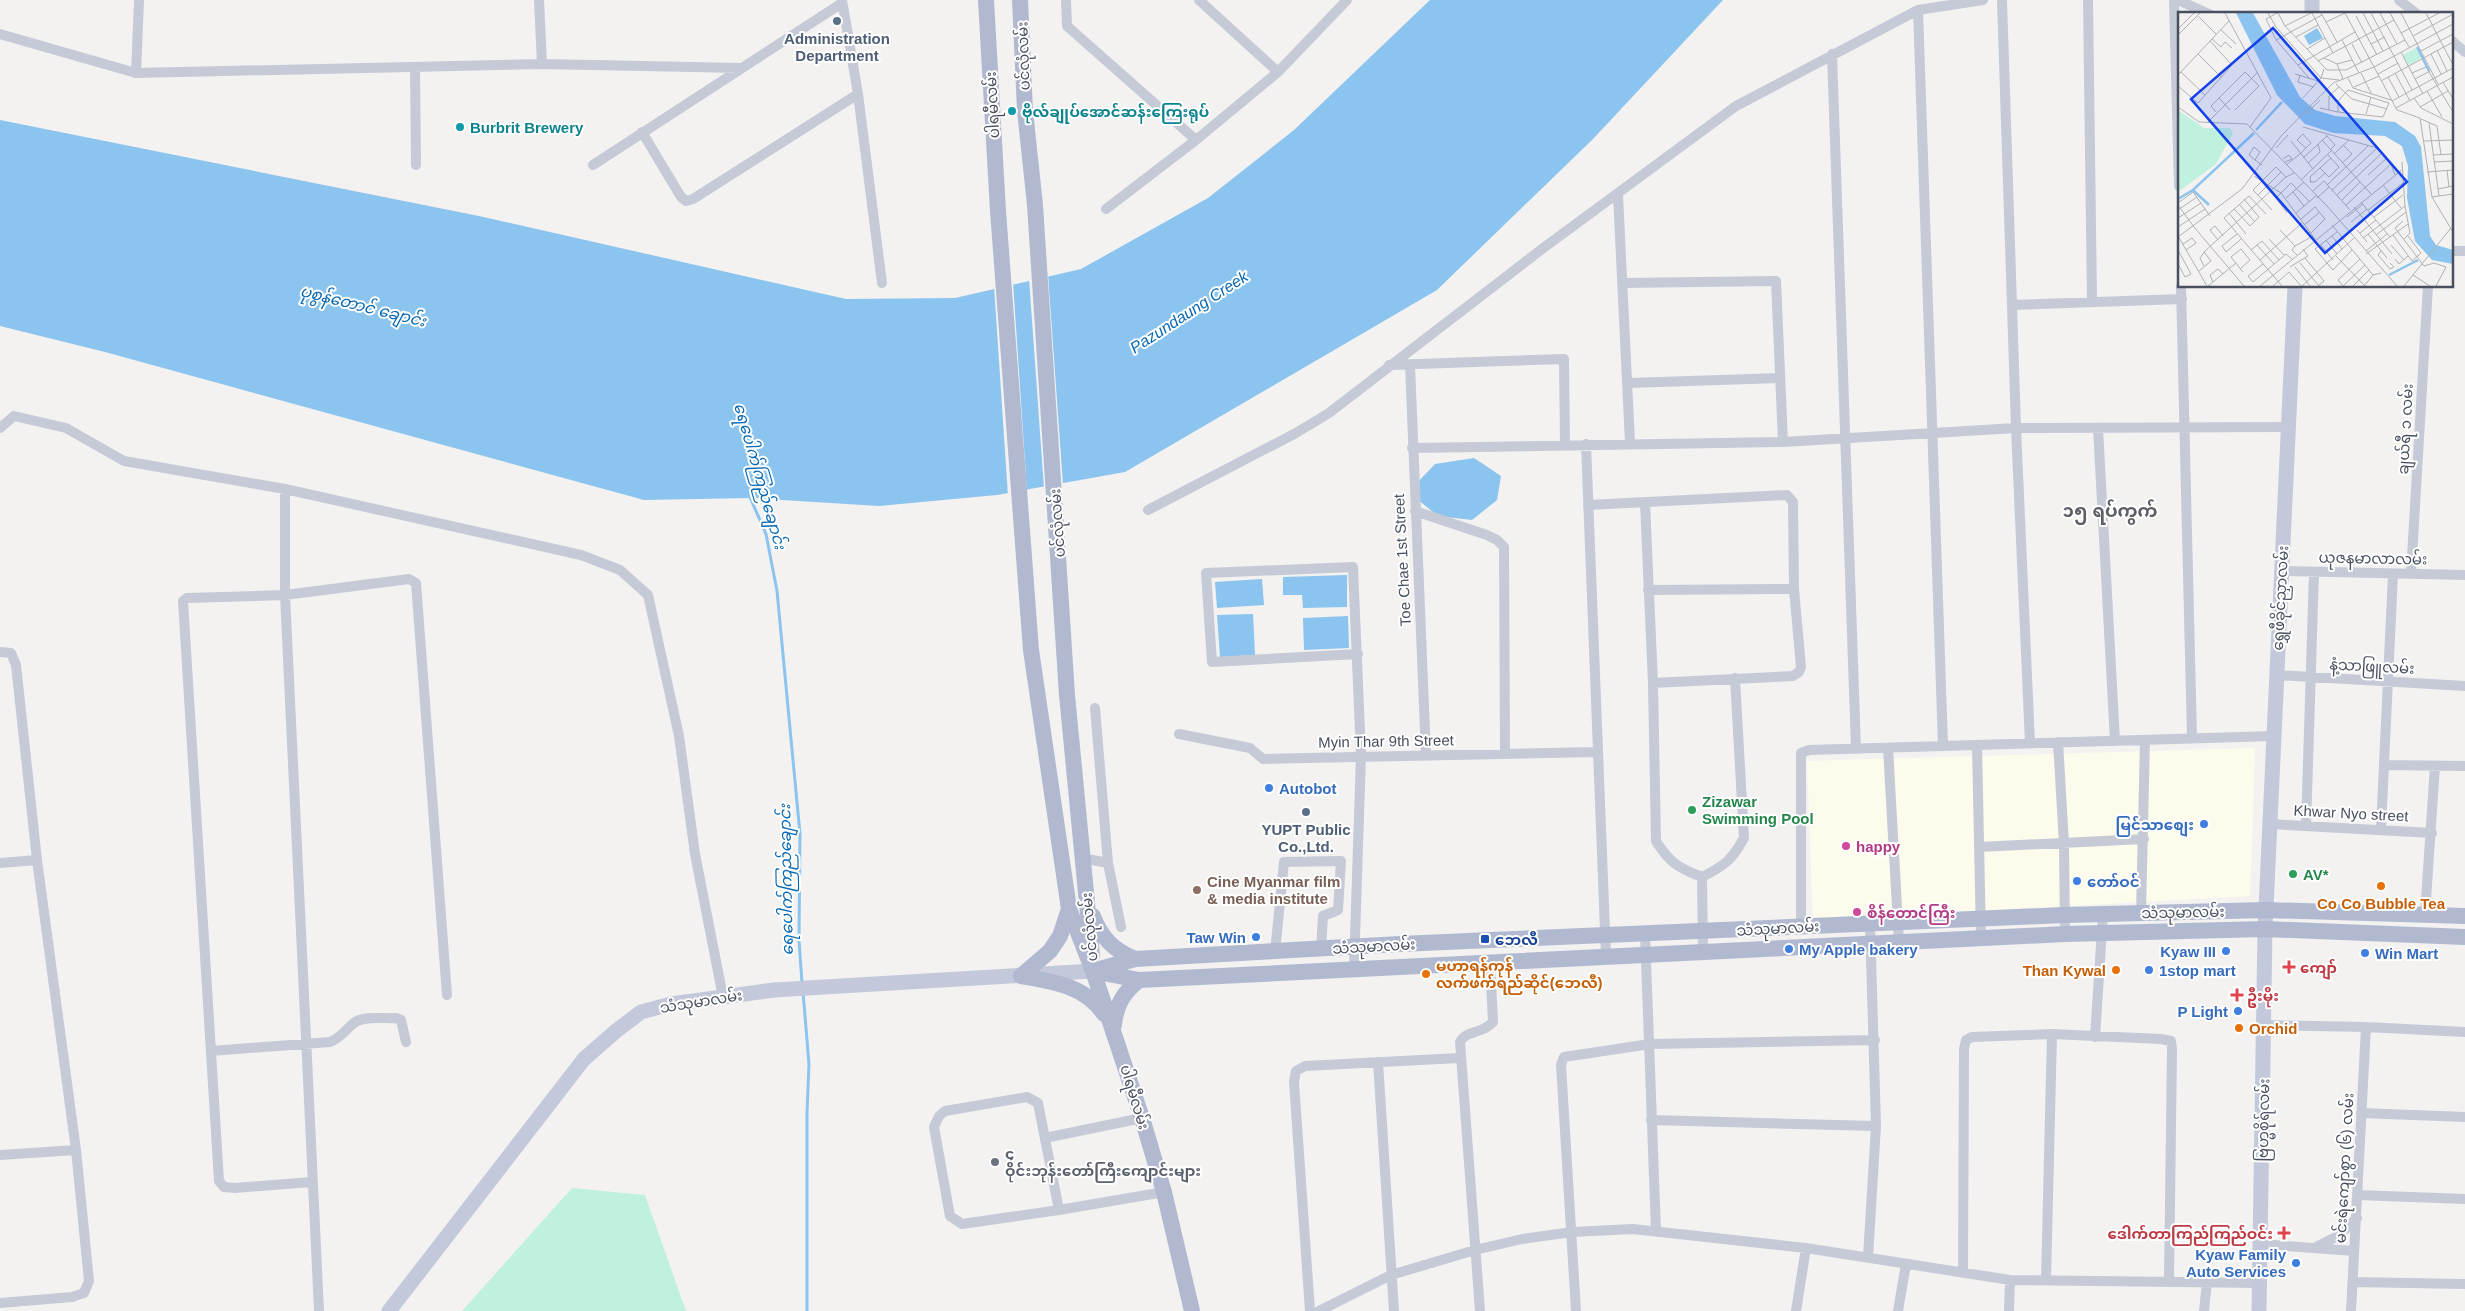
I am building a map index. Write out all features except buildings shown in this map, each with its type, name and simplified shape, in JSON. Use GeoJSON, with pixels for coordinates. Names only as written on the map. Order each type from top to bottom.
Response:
{"type":"FeatureCollection","features":[{"type":"Feature","properties":{"kind":"main road","name":"ပါရမီလမ်း"},"geometry":{"type":"LineString","coordinates":[[986,0],[998,211]]}},
{"type":"Feature","properties":{"kind":"main road"},"geometry":{"type":"LineString","coordinates":[[1010,0],[1011,35],[1025,111]]}},
{"type":"Feature","properties":{"kind":"main road","name":"ပင်လုံလမ်း"},"geometry":{"type":"LineString","coordinates":[[1020,0],[1025,111],[1035,205],[1059,549],[1067,695],[1093,971]]}},
{"type":"Feature","properties":{"kind":"main road","name":"ပင်လုံလမ်း"},"geometry":{"type":"LineString","coordinates":[[998,211],[1022,552],[1031,650],[1069,909],[1093,971]]}},
{"type":"Feature","properties":{"kind":"main road"},"geometry":{"type":"LineString","coordinates":[[1088,904],[1098,930],[1107,942],[1122,953],[1135,959]]}},
{"type":"Feature","properties":{"kind":"main road"},"geometry":{"type":"LineString","coordinates":[[1020,976],[1050,951],[1060,936],[1069,909]]}},
{"type":"Feature","properties":{"kind":"main road","name":"သံသုမာလမ်း"},"geometry":{"type":"LineString","coordinates":[[1093,971],[1135,959],[1454,942],[2064,915],[2266,910],[2465,916]]}},
{"type":"Feature","properties":{"kind":"main road","name":"သံသုမာလမ်း"},"geometry":{"type":"LineString","coordinates":[[1093,971],[1139,980],[1354,968],[1457,965],[1703,951],[2102,933],[2265,929],[2465,937]]}},
{"type":"Feature","properties":{"kind":"main road"},"geometry":{"type":"LineString","coordinates":[[1454,942],[1457,965]]}},
{"type":"Feature","properties":{"kind":"main road","name":"ပါရမီလမ်း"},"geometry":{"type":"LineString","coordinates":[[1093,971],[1114,1030],[1164,1192],[1192,1311]]}},
{"type":"Feature","properties":{"kind":"main road"},"geometry":{"type":"LineString","coordinates":[[1020,976],[1050,981],[1087,996],[1098,1005],[1114,1030]]}},
{"type":"Feature","properties":{"kind":"main road"},"geometry":{"type":"LineString","coordinates":[[1114,1030],[1115,1009],[1121,998],[1139,980]]}},
{"type":"Feature","properties":{"kind":"street"},"geometry":{"type":"LineString","coordinates":[[136,73],[139,0]]}},
{"type":"Feature","properties":{"kind":"street"},"geometry":{"type":"LineString","coordinates":[[539,0],[542,64]]}},
{"type":"Feature","properties":{"kind":"street"},"geometry":{"type":"LineString","coordinates":[[1066,0],[1067,26],[1196,140]]}},
{"type":"Feature","properties":{"kind":"street"},"geometry":{"type":"LineString","coordinates":[[1199,0],[1278,72]]}},
{"type":"Feature","properties":{"kind":"street"},"geometry":{"type":"LineString","coordinates":[[1148,510],[1296,433],[1330,412],[1389,365],[1736,106],[1918,10],[1982,0]]}},
{"type":"Feature","properties":{"kind":"street"},"geometry":{"type":"LineString","coordinates":[[2002,0],[2016,428],[2030,743]]}},
{"type":"Feature","properties":{"kind":"street"},"geometry":{"type":"LineString","coordinates":[[2088,0],[2092,301]]}},
{"type":"Feature","properties":{"kind":"street"},"geometry":{"type":"LineString","coordinates":[[2174,0],[2178,149]]}},
{"type":"Feature","properties":{"kind":"street"},"geometry":{"type":"LineString","coordinates":[[2178,0],[2205,12]]}},
{"type":"Feature","properties":{"kind":"street"},"geometry":{"type":"LineString","coordinates":[[2398,0],[2414,12]]}},
{"type":"Feature","properties":{"kind":"street"},"geometry":{"type":"LineString","coordinates":[[593,165],[842,2],[858,94],[882,283]]}},
{"type":"Feature","properties":{"kind":"street"},"geometry":{"type":"LineString","coordinates":[[1106,209],[1196,140],[1278,72],[1342,2]]}},
{"type":"Feature","properties":{"kind":"street"},"geometry":{"type":"LineString","coordinates":[[1918,10],[1943,746]]}},
{"type":"Feature","properties":{"kind":"street"},"geometry":{"type":"LineString","coordinates":[[0,34],[136,73],[542,64],[742,68]]}},
{"type":"Feature","properties":{"kind":"street"},"geometry":{"type":"LineString","coordinates":[[2452,41],[2465,52]]}},
{"type":"Feature","properties":{"kind":"street"},"geometry":{"type":"LineString","coordinates":[[1832,54],[1856,749]]}},
{"type":"Feature","properties":{"kind":"street"},"geometry":{"type":"LineString","coordinates":[[415,67],[416,165]]}},
{"type":"Feature","properties":{"kind":"street"},"geometry":{"type":"LineString","coordinates":[[642,132],[681,198],[686,201],[693,199],[858,94]]}},
{"type":"Feature","properties":{"kind":"street"},"geometry":{"type":"LineString","coordinates":[[1618,195],[1629,383],[1630,443]]}},
{"type":"Feature","properties":{"kind":"street"},"geometry":{"type":"LineString","coordinates":[[2452,251],[2465,252]]}},
{"type":"Feature","properties":{"kind":"street"},"geometry":{"type":"LineString","coordinates":[[1623,283],[1776,280],[1783,442]]}},
{"type":"Feature","properties":{"kind":"street"},"geometry":{"type":"LineString","coordinates":[[2182,288],[2192,738]]}},
{"type":"Feature","properties":{"kind":"street","name":"ရွှေဖီခိုင်ညှာလမ်း"},"geometry":{"type":"LineString","coordinates":[[2265,929],[2295,288]]}},
{"type":"Feature","properties":{"kind":"street","name":"ချယ်ရီ ၁ လမ်း"},"geometry":{"type":"LineString","coordinates":[[2411,574],[2428,288]]}},
{"type":"Feature","properties":{"kind":"street"},"geometry":{"type":"LineString","coordinates":[[2012,305],[2182,299]]}},
{"type":"Feature","properties":{"kind":"street"},"geometry":{"type":"LineString","coordinates":[[1389,365],[1564,359],[1565,445]]}},
{"type":"Feature","properties":{"kind":"street","name":"Toe Chae 1st Street"},"geometry":{"type":"LineString","coordinates":[[1410,365],[1426,755]]}},
{"type":"Feature","properties":{"kind":"street"},"geometry":{"type":"LineString","coordinates":[[1629,383],[1780,378]]}},
{"type":"Feature","properties":{"kind":"street"},"geometry":{"type":"LineString","coordinates":[[0,428],[14,416],[66,428],[124,461],[285,489],[581,555],[620,570],[648,595],[677,728],[695,854],[723,997]]}},
{"type":"Feature","properties":{"kind":"street"},"geometry":{"type":"LineString","coordinates":[[1412,448],[1783,442],[1845,436],[2016,428],[2288,427]]}},
{"type":"Feature","properties":{"kind":"street"},"geometry":{"type":"LineString","coordinates":[[2098,428],[2115,741]]}},
{"type":"Feature","properties":{"kind":"street"},"geometry":{"type":"LineString","coordinates":[[1586,444],[1606,956]]}},
{"type":"Feature","properties":{"kind":"street"},"geometry":{"type":"LineString","coordinates":[[285,489],[286,595],[311,1182],[319,1311]]}},
{"type":"Feature","properties":{"kind":"street"},"geometry":{"type":"LineString","coordinates":[[1588,505],[1787,495],[1793,502],[1794,589],[1801,667],[1799,672],[1793,676],[1653,683]]}},
{"type":"Feature","properties":{"kind":"street"},"geometry":{"type":"LineString","coordinates":[[1645,503],[1653,683],[1656,841],[1667,859],[1684,870],[1702,877],[1720,868],[1733,858],[1744,838],[1735,678]]}},
{"type":"Feature","properties":{"kind":"street"},"geometry":{"type":"LineString","coordinates":[[1415,511],[1487,535],[1497,540],[1504,547],[1505,754]]}},
{"type":"Feature","properties":{"kind":"street"},"geometry":{"type":"LineString","coordinates":[[1354,968],[1361,755],[1358,654],[1353,567],[1206,573],[1212,662],[1358,654]]}},
{"type":"Feature","properties":{"kind":"street","name":"ယုဇနမာလာလမ်း"},"geometry":{"type":"LineString","coordinates":[[2281,570],[2465,575]]}},
{"type":"Feature","properties":{"kind":"street"},"geometry":{"type":"LineString","coordinates":[[2306,826],[2314,572]]}},
{"type":"Feature","properties":{"kind":"street"},"geometry":{"type":"LineString","coordinates":[[2381,828],[2393,574]]}},
{"type":"Feature","properties":{"kind":"street"},"geometry":{"type":"LineString","coordinates":[[311,1182],[235,1188],[224,1187],[218,1181],[212,1051],[181,604],[187,598],[286,595],[409,579],[414,580],[416,583],[447,995]]}},
{"type":"Feature","properties":{"kind":"street"},"geometry":{"type":"LineString","coordinates":[[1648,590],[1794,589]]}},
{"type":"Feature","properties":{"kind":"street"},"geometry":{"type":"LineString","coordinates":[[0,652],[11,654],[16,665],[37,860],[76,1150],[89,1281],[84,1293],[72,1297],[0,1303]]}},
{"type":"Feature","properties":{"kind":"street","name":"နံ့သာဖြူလမ်း"},"geometry":{"type":"LineString","coordinates":[[2276,675],[2465,686]]}},
{"type":"Feature","properties":{"kind":"street"},"geometry":{"type":"LineString","coordinates":[[1095,708],[1108,863],[1121,927]]}},
{"type":"Feature","properties":{"kind":"street","name":"Myin Thar 9th Street"},"geometry":{"type":"LineString","coordinates":[[1179,734],[1250,748],[1263,759],[1361,755],[1598,752]]}},
{"type":"Feature","properties":{"kind":"street"},"geometry":{"type":"LineString","coordinates":[[1801,927],[1801,753],[1809,750],[2274,736]]}},
{"type":"Feature","properties":{"kind":"street"},"geometry":{"type":"LineString","coordinates":[[2141,913],[2145,740]]}},
{"type":"Feature","properties":{"kind":"street"},"geometry":{"type":"LineString","coordinates":[[2058,742],[2064,843],[2065,934]]}},
{"type":"Feature","properties":{"kind":"street"},"geometry":{"type":"LineString","coordinates":[[1977,745],[1981,938]]}},
{"type":"Feature","properties":{"kind":"street"},"geometry":{"type":"LineString","coordinates":[[1888,748],[1899,942]]}},
{"type":"Feature","properties":{"kind":"street"},"geometry":{"type":"LineString","coordinates":[[2384,765],[2465,766]]}},
{"type":"Feature","properties":{"kind":"street"},"geometry":{"type":"LineString","coordinates":[[2424,914],[2432,833],[2434,766]]}},
{"type":"Feature","properties":{"kind":"street","name":"Khwar Nyo street"},"geometry":{"type":"LineString","coordinates":[[2270,824],[2381,828],[2432,833]]}},
{"type":"Feature","properties":{"kind":"street"},"geometry":{"type":"LineString","coordinates":[[1980,846],[2144,839]]}},
{"type":"Feature","properties":{"kind":"street"},"geometry":{"type":"LineString","coordinates":[[1082,858],[1108,863]]}},
{"type":"Feature","properties":{"kind":"street"},"geometry":{"type":"LineString","coordinates":[[0,863],[37,860]]}},
{"type":"Feature","properties":{"kind":"street"},"geometry":{"type":"LineString","coordinates":[[1275,952],[1284,862],[1341,861],[1338,910],[1323,916],[1321,949]]}},
{"type":"Feature","properties":{"kind":"street"},"geometry":{"type":"LineString","coordinates":[[1702,877],[1703,951]]}},
{"type":"Feature","properties":{"kind":"street"},"geometry":{"type":"LineString","coordinates":[[2095,1037],[2103,914]]}},
{"type":"Feature","properties":{"kind":"street"},"geometry":{"type":"LineString","coordinates":[[1868,1257],[1876,1126],[1870,924]]}},
{"type":"Feature","properties":{"kind":"street","name":"ဗြဟ္မစိုရ်လမ်း"},"geometry":{"type":"LineString","coordinates":[[2259,1311],[2265,1025],[2265,929]]}},
{"type":"Feature","properties":{"kind":"street"},"geometry":{"type":"LineString","coordinates":[[1645,934],[1656,1231]]}},
{"type":"Feature","properties":{"kind":"street"},"geometry":{"type":"LineString","coordinates":[[1480,1311],[1460,1042],[1462,1038],[1479,1032],[1493,1022],[1490,962]]}},
{"type":"Feature","properties":{"kind":"street","name":"သံသုမာလမ်း"},"geometry":{"type":"LineString","coordinates":[[389,1311],[584,1060],[616,1031],[642,1012],[671,1004],[774,990],[1093,971]]}},
{"type":"Feature","properties":{"kind":"street"},"geometry":{"type":"LineString","coordinates":[[212,1051],[335,1040],[354,1022],[396,1018],[401,1020],[406,1042]]}},
{"type":"Feature","properties":{"kind":"street"},"geometry":{"type":"LineString","coordinates":[[2265,1025],[2366,1027],[2465,1032]]}},
{"type":"Feature","properties":{"kind":"street","name":"မင်းရဲကျော်စွာ (၆) လမ်း"},"geometry":{"type":"LineString","coordinates":[[2351,1311],[2366,1027]]}},
{"type":"Feature","properties":{"kind":"street"},"geometry":{"type":"LineString","coordinates":[[2046,1279],[2052,1034]]}},
{"type":"Feature","properties":{"kind":"street"},"geometry":{"type":"LineString","coordinates":[[1964,1272],[1964,1049],[1966,1040],[1972,1037],[2052,1034],[2171,1041],[2170,1281]]}},
{"type":"Feature","properties":{"kind":"street"},"geometry":{"type":"LineString","coordinates":[[1576,1311],[1561,1065],[1564,1057],[1650,1044],[1874,1040]]}},
{"type":"Feature","properties":{"kind":"street"},"geometry":{"type":"LineString","coordinates":[[1310,1311],[1294,1082],[1296,1071],[1305,1066],[1460,1058]]}},
{"type":"Feature","properties":{"kind":"street"},"geometry":{"type":"LineString","coordinates":[[1378,1062],[1394,1311]]}},
{"type":"Feature","properties":{"kind":"street"},"geometry":{"type":"LineString","coordinates":[[1059,1210],[1038,1103],[1028,1097],[945,1111],[939,1116],[934,1127],[950,1216],[962,1224],[1059,1210],[1164,1192]]}},
{"type":"Feature","properties":{"kind":"street"},"geometry":{"type":"LineString","coordinates":[[2362,1113],[2465,1117]]}},
{"type":"Feature","properties":{"kind":"street"},"geometry":{"type":"LineString","coordinates":[[1045,1138],[1142,1118]]}},
{"type":"Feature","properties":{"kind":"street"},"geometry":{"type":"LineString","coordinates":[[1651,1120],[1876,1126]]}},
{"type":"Feature","properties":{"kind":"street"},"geometry":{"type":"LineString","coordinates":[[0,1155],[76,1150]]}},
{"type":"Feature","properties":{"kind":"street"},"geometry":{"type":"LineString","coordinates":[[2357,1195],[2465,1199]]}},
{"type":"Feature","properties":{"kind":"street"},"geometry":{"type":"LineString","coordinates":[[2314,1247],[2338,1236],[2356,1218]]}},
{"type":"Feature","properties":{"kind":"street"},"geometry":{"type":"LineString","coordinates":[[1319,1311],[1392,1275],[1475,1250],[1522,1238],[1572,1232],[1634,1229],[1806,1248],[2010,1280],[2260,1283]]}},
{"type":"Feature","properties":{"kind":"street"},"geometry":{"type":"LineString","coordinates":[[2260,1244],[2354,1251]]}},
{"type":"Feature","properties":{"kind":"street"},"geometry":{"type":"LineString","coordinates":[[1796,1311],[1806,1248]]}},
{"type":"Feature","properties":{"kind":"street"},"geometry":{"type":"LineString","coordinates":[[1898,1311],[1906,1264]]}},
{"type":"Feature","properties":{"kind":"street"},"geometry":{"type":"LineString","coordinates":[[2009,1311],[2010,1280]]}},
{"type":"Feature","properties":{"kind":"street"},"geometry":{"type":"LineString","coordinates":[[2204,1311],[2206,1282]]}},
{"type":"Feature","properties":{"kind":"street"},"geometry":{"type":"LineString","coordinates":[[2353,1282],[2465,1284]]}},
{"type":"Feature","properties":{"kind":"shaded area"},"geometry":{"type":"Polygon","coordinates":[[[2255,748],[2250,896],[1813,920],[1807,761],[2255,748]]]}},
{"type":"Feature","properties":{"kind":"green space"},"geometry":{"type":"Polygon","coordinates":[[[572,1188],[645,1195],[686,1311],[462,1311],[572,1188]]]}},
{"type":"Feature","properties":{"kind":"water"},"geometry":{"type":"Polygon","coordinates":[[[1430,0],[1723,0],[1593,139],[1437,290],[1125,472],[997,495],[879,506],[750,498],[644,500],[105,352],[0,326],[0,120],[479,216],[846,299],[955,298],[1081,269],[1208,198],[1294,130],[1430,0]]]}},
{"type":"Feature","properties":{"kind":"water"},"geometry":{"type":"Polygon","coordinates":[[[1474,458],[1501,476],[1497,500],[1472,520],[1438,516],[1417,499],[1417,483],[1435,464],[1474,458]]]}},
{"type":"Feature","properties":{"kind":"water"},"geometry":{"type":"Polygon","coordinates":[[[1347,575],[1347,607],[1303,608],[1302,595],[1283,595],[1283,577],[1347,575]]]}},
{"type":"Feature","properties":{"kind":"water"},"geometry":{"type":"Polygon","coordinates":[[[1262,579],[1264,605],[1217,608],[1215,582],[1262,579]]]}},
{"type":"Feature","properties":{"kind":"water"},"geometry":{"type":"Polygon","coordinates":[[[1253,614],[1255,655],[1220,657],[1217,615],[1253,614]]]}},
{"type":"Feature","properties":{"kind":"water"},"geometry":{"type":"Polygon","coordinates":[[[1348,616],[1349,648],[1304,650],[1303,618],[1348,616]]]}},
{"type":"Feature","properties":{"kind":"pier"},"geometry":{"type":"Polygon","coordinates":[[[1048,274],[1063,485],[1044,489],[1029,278],[1048,274]]]}},
{"type":"Feature","properties":{"kind":"pier"},"geometry":{"type":"Polygon","coordinates":[[[1013,282],[1027,492],[1008,496],[994,286],[1013,282]]]}},
{"type":"Feature","properties":{"kind":"waterway","name":"ရေပေါက်ကြည်ချောင်း"},"geometry":{"type":"LineString","coordinates":[[749,495],[766,534],[777,591],[800,834],[799,940],[802,983]]}},
{"type":"Feature","properties":{"kind":"waterway","name":"ရေပေါက်ကြည်ချောင်း"},"geometry":{"type":"LineString","coordinates":[[803,992],[809,1064],[807,1112],[807,1311]]}},
{"type":"Feature","properties":{"kind":"place","name":"Administration Department"},"geometry":{"type":"Point","coordinates":[837,21]}},
{"type":"Feature","properties":{"kind":"place","name":"ဗိုလ်ချုပ်အောင်ဆန်းကြေးရုပ်"},"geometry":{"type":"Point","coordinates":[1012,111]}},
{"type":"Feature","properties":{"kind":"place","name":"Burbrit Brewery"},"geometry":{"type":"Point","coordinates":[460,127]}},
{"type":"Feature","properties":{"kind":"place","name":"Autobot"},"geometry":{"type":"Point","coordinates":[1269,788]}},
{"type":"Feature","properties":{"kind":"place","name":"Zizawar Swimming Pool"},"geometry":{"type":"Point","coordinates":[1692,810]}},
{"type":"Feature","properties":{"kind":"place","name":"YUPT Public Co.,Ltd."},"geometry":{"type":"Point","coordinates":[1306,812]}},
{"type":"Feature","properties":{"kind":"place","name":"မြင်သာစျေး"},"geometry":{"type":"Point","coordinates":[2204,824]}},
{"type":"Feature","properties":{"kind":"place","name":"happy"},"geometry":{"type":"Point","coordinates":[1846,846]}},
{"type":"Feature","properties":{"kind":"place","name":"AV*"},"geometry":{"type":"Point","coordinates":[2293,874]}},
{"type":"Feature","properties":{"kind":"place","name":"တော်ဝင်"},"geometry":{"type":"Point","coordinates":[2077,881]}},
{"type":"Feature","properties":{"kind":"place","name":"Co Co Bubble Tea"},"geometry":{"type":"Point","coordinates":[2381,886]}},
{"type":"Feature","properties":{"kind":"place","name":"Cine Myanmar film & media institute"},"geometry":{"type":"Point","coordinates":[1197,890]}},
{"type":"Feature","properties":{"kind":"place","name":"စိန်တောင်ကြီး"},"geometry":{"type":"Point","coordinates":[1857,912]}},
{"type":"Feature","properties":{"kind":"place","name":"Taw Win"},"geometry":{"type":"Point","coordinates":[1256,937]}},
{"type":"Feature","properties":{"kind":"place","name":"ဘေလီ"},"geometry":{"type":"Point","coordinates":[1485,939]}},
{"type":"Feature","properties":{"kind":"place","name":"My Apple bakery"},"geometry":{"type":"Point","coordinates":[1789,949]}},
{"type":"Feature","properties":{"kind":"place","name":"Kyaw III"},"geometry":{"type":"Point","coordinates":[2226,951]}},
{"type":"Feature","properties":{"kind":"place","name":"Win Mart"},"geometry":{"type":"Point","coordinates":[2365,953]}},
{"type":"Feature","properties":{"kind":"place","name":"ကျော်"},"geometry":{"type":"Point","coordinates":[2289,967]}},
{"type":"Feature","properties":{"kind":"place","name":"Than Kywal"},"geometry":{"type":"Point","coordinates":[2116,970]}},
{"type":"Feature","properties":{"kind":"place","name":"1stop mart"},"geometry":{"type":"Point","coordinates":[2149,970]}},
{"type":"Feature","properties":{"kind":"place","name":"မဟာရန်ကုန် လက်ဖက်ရည်ဆိုင်(ဘေလီ)"},"geometry":{"type":"Point","coordinates":[1426,974]}},
{"type":"Feature","properties":{"kind":"place","name":"ဦးမိုး"},"geometry":{"type":"Point","coordinates":[2237,995]}},
{"type":"Feature","properties":{"kind":"place","name":"P Light"},"geometry":{"type":"Point","coordinates":[2238,1011]}},
{"type":"Feature","properties":{"kind":"place","name":"Orchid"},"geometry":{"type":"Point","coordinates":[2239,1028]}},
{"type":"Feature","properties":{"kind":"place","name":"၄ ဝိုင်းဘုန်းတော်ကြီးကျောင်းများ"},"geometry":{"type":"Point","coordinates":[995,1162]}},
{"type":"Feature","properties":{"kind":"place","name":"ဒေါက်တာကြည်ကြည်ဝင်း"},"geometry":{"type":"Point","coordinates":[2284,1233]}},
{"type":"Feature","properties":{"kind":"place","name":"Kyaw Family Auto Services"},"geometry":{"type":"Point","coordinates":[2296,1263]}},
{"type":"Feature","properties":{"kind":"district","name":"၁၅ ရပ်ကွက်"},"geometry":{"type":"Point","coordinates":[2110,511]}},
{"type":"Feature","properties":{"kind":"water label","name":"ပုစွန်တောင် ချောင်း"},"geometry":{"type":"Point","coordinates":[363,306]}},
{"type":"Feature","properties":{"kind":"water label","name":"Pazundaung Creek"},"geometry":{"type":"Point","coordinates":[1189,312]}}]}
